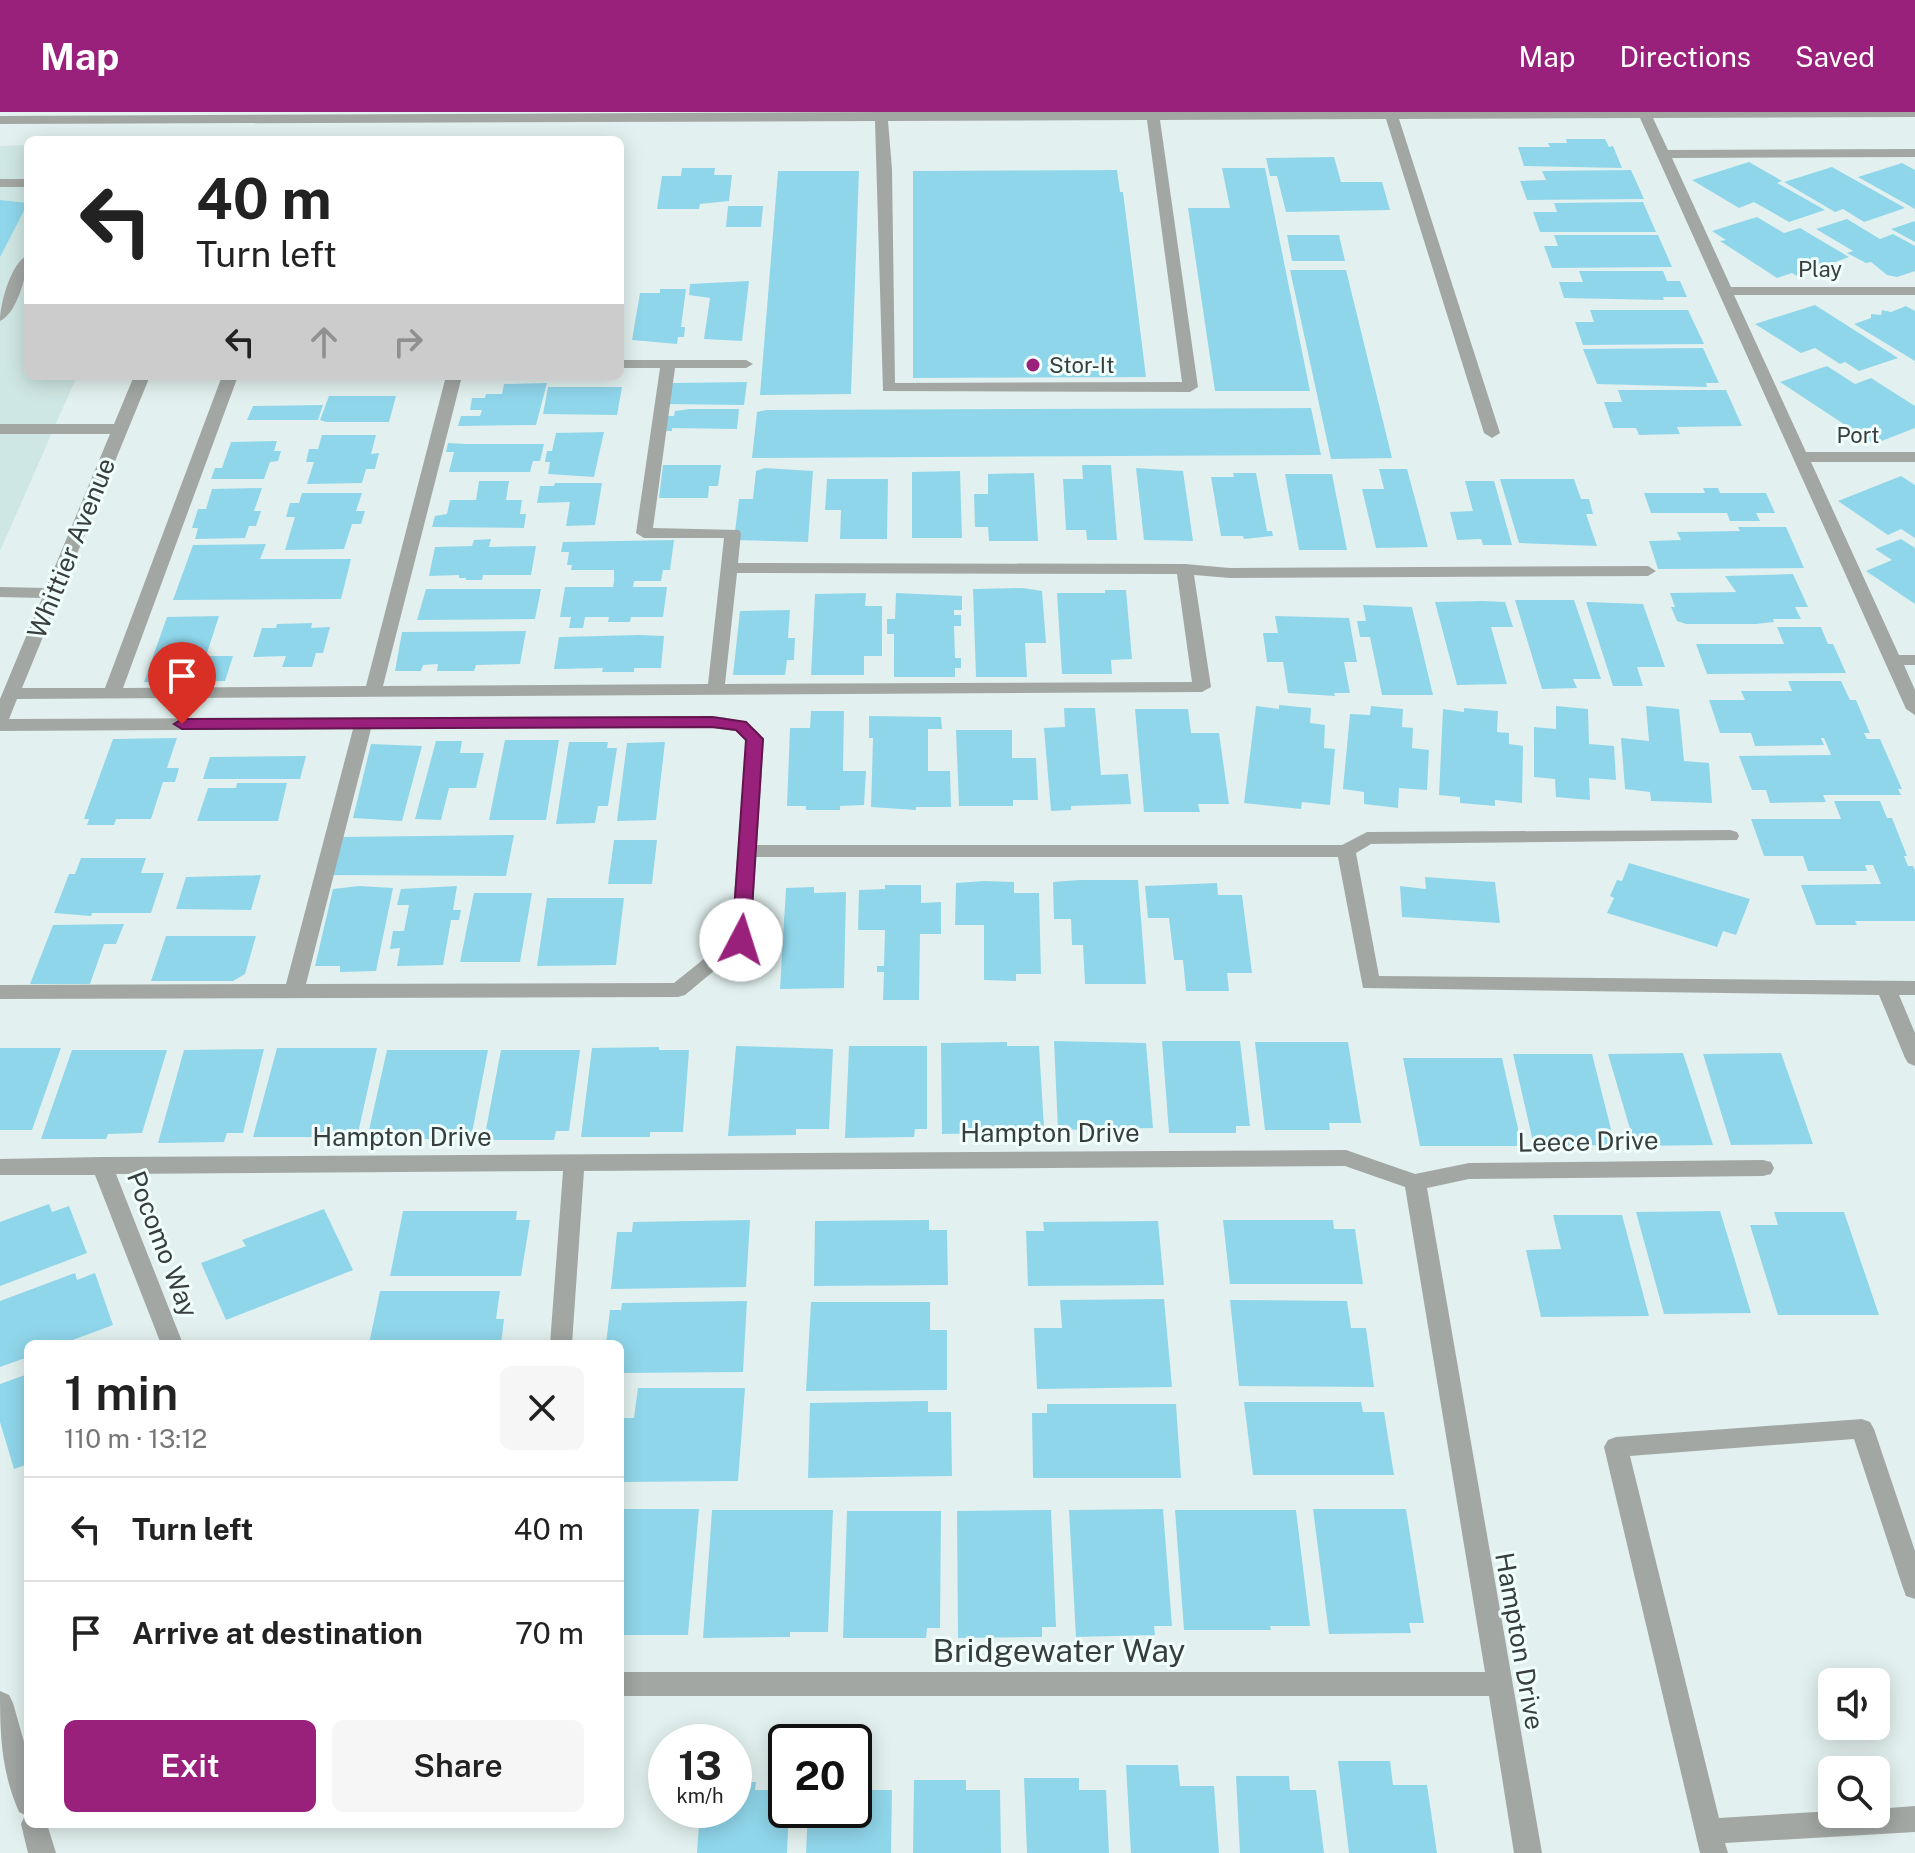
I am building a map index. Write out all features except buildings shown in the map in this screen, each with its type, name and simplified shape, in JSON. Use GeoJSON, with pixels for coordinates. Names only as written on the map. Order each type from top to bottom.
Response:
{"type":"FeatureCollection","features":[{"type":"Feature","properties":{"kind":"street"},"geometry":{"type":"LineString","coordinates":[[1648,113],[1663,154],[1915,709]]}},
{"type":"Feature","properties":{"kind":"street"},"geometry":{"type":"LineString","coordinates":[[0,120],[1915,113]]}},
{"type":"Feature","properties":{"kind":"street"},"geometry":{"type":"LineString","coordinates":[[881,116],[885,169],[888,388],[1190,387],[1153,116]]}},
{"type":"Feature","properties":{"kind":"street"},"geometry":{"type":"LineString","coordinates":[[1392,116],[1492,433]]}},
{"type":"Feature","properties":{"kind":"street"},"geometry":{"type":"LineString","coordinates":[[1663,154],[1915,153]]}},
{"type":"Feature","properties":{"kind":"street"},"geometry":{"type":"LineString","coordinates":[[0,183],[24,183]]}},
{"type":"Feature","properties":{"kind":"street"},"geometry":{"type":"LineString","coordinates":[[0,317],[24,267]]}},
{"type":"Feature","properties":{"kind":"street","name":"Play"},"geometry":{"type":"LineString","coordinates":[[1726,291],[1915,291]]}},
{"type":"Feature","properties":{"kind":"street"},"geometry":{"type":"LineString","coordinates":[[624,364],[746,364]]}},
{"type":"Feature","properties":{"kind":"street"},"geometry":{"type":"LineString","coordinates":[[668,364],[644,533],[733,533],[716,690]]}},
{"type":"Feature","properties":{"kind":"street","name":"Whittier Avenue"},"geometry":{"type":"LineString","coordinates":[[0,723],[140,380]]}},
{"type":"Feature","properties":{"kind":"street"},"geometry":{"type":"LineString","coordinates":[[112,693],[229,380]]}},
{"type":"Feature","properties":{"kind":"street"},"geometry":{"type":"LineString","coordinates":[[373,692],[453,380]]}},
{"type":"Feature","properties":{"kind":"street"},"geometry":{"type":"LineString","coordinates":[[0,429],[120,429]]}},
{"type":"Feature","properties":{"kind":"street","name":"Port"},"geometry":{"type":"LineString","coordinates":[[1801,457],[1915,457]]}},
{"type":"Feature","properties":{"kind":"street"},"geometry":{"type":"LineString","coordinates":[[729,568],[1185,569],[1230,573],[1648,571]]}},
{"type":"Feature","properties":{"kind":"street"},"geometry":{"type":"LineString","coordinates":[[12,694],[1202,687],[1185,569]]}},
{"type":"Feature","properties":{"kind":"street"},"geometry":{"type":"LineString","coordinates":[[0,592],[54,593]]}},
{"type":"Feature","properties":{"kind":"street"},"geometry":{"type":"LineString","coordinates":[[1893,660],[1915,660]]}},
{"type":"Feature","properties":{"kind":"street"},"geometry":{"type":"LineString","coordinates":[[0,723],[712,722],[741,726],[755,739],[741,940],[678,990],[0,992]]}},
{"type":"Feature","properties":{"kind":"street"},"geometry":{"type":"LineString","coordinates":[[294,991],[364,723]]}},
{"type":"Feature","properties":{"kind":"street"},"geometry":{"type":"LineString","coordinates":[[748,851],[1346,851],[1367,838],[1730,836]]}},
{"type":"Feature","properties":{"kind":"street"},"geometry":{"type":"LineString","coordinates":[[1346,851],[1370,983],[1915,988]]}},
{"type":"Feature","properties":{"kind":"street"},"geometry":{"type":"LineString","coordinates":[[1886,988],[1915,1058]]}},
{"type":"Feature","properties":{"kind":"street","name":"Hampton Drive"},"geometry":{"type":"LineString","coordinates":[[0,1167],[1346,1158],[1415,1182],[1528,1853]]}},
{"type":"Feature","properties":{"kind":"street"},"geometry":{"type":"LineString","coordinates":[[561,1340],[574,1164]]}},
{"type":"Feature","properties":{"kind":"street","name":"Pocomo Way"},"geometry":{"type":"LineString","coordinates":[[102,1165],[170,1340]]}},
{"type":"Feature","properties":{"kind":"street","name":"Leece Drive"},"geometry":{"type":"LineString","coordinates":[[1415,1182],[1469,1171],[1763,1168]]}},
{"type":"Feature","properties":{"kind":"street"},"geometry":{"type":"LineString","coordinates":[[1915,1588],[1862,1429],[1616,1447],[1711,1842],[1915,1819]]}},
{"type":"Feature","properties":{"kind":"street","name":"Bridgewater Way"},"geometry":{"type":"LineString","coordinates":[[624,1684],[1499,1684]]}},
{"type":"Feature","properties":{"kind":"street"},"geometry":{"type":"LineString","coordinates":[[0,1703],[24,1789]]}},
{"type":"Feature","properties":{"kind":"street"},"geometry":{"type":"LineString","coordinates":[[35,1828],[42,1853]]}},
{"type":"Feature","properties":{"kind":"shaded area"},"geometry":{"type":"Polygon","coordinates":[[[24,145],[24,380],[75,380],[0,551],[0,146],[24,145]]]}},
{"type":"Feature","properties":{"kind":"place","name":"Stor-It"},"geometry":{"type":"Point","coordinates":[1033,365]}},
{"type":"Feature","properties":{"kind":"route"},"geometry":{"type":"LineString","coordinates":[[182,724],[712,722],[741,726],[755,739],[741,940]]}}]}
